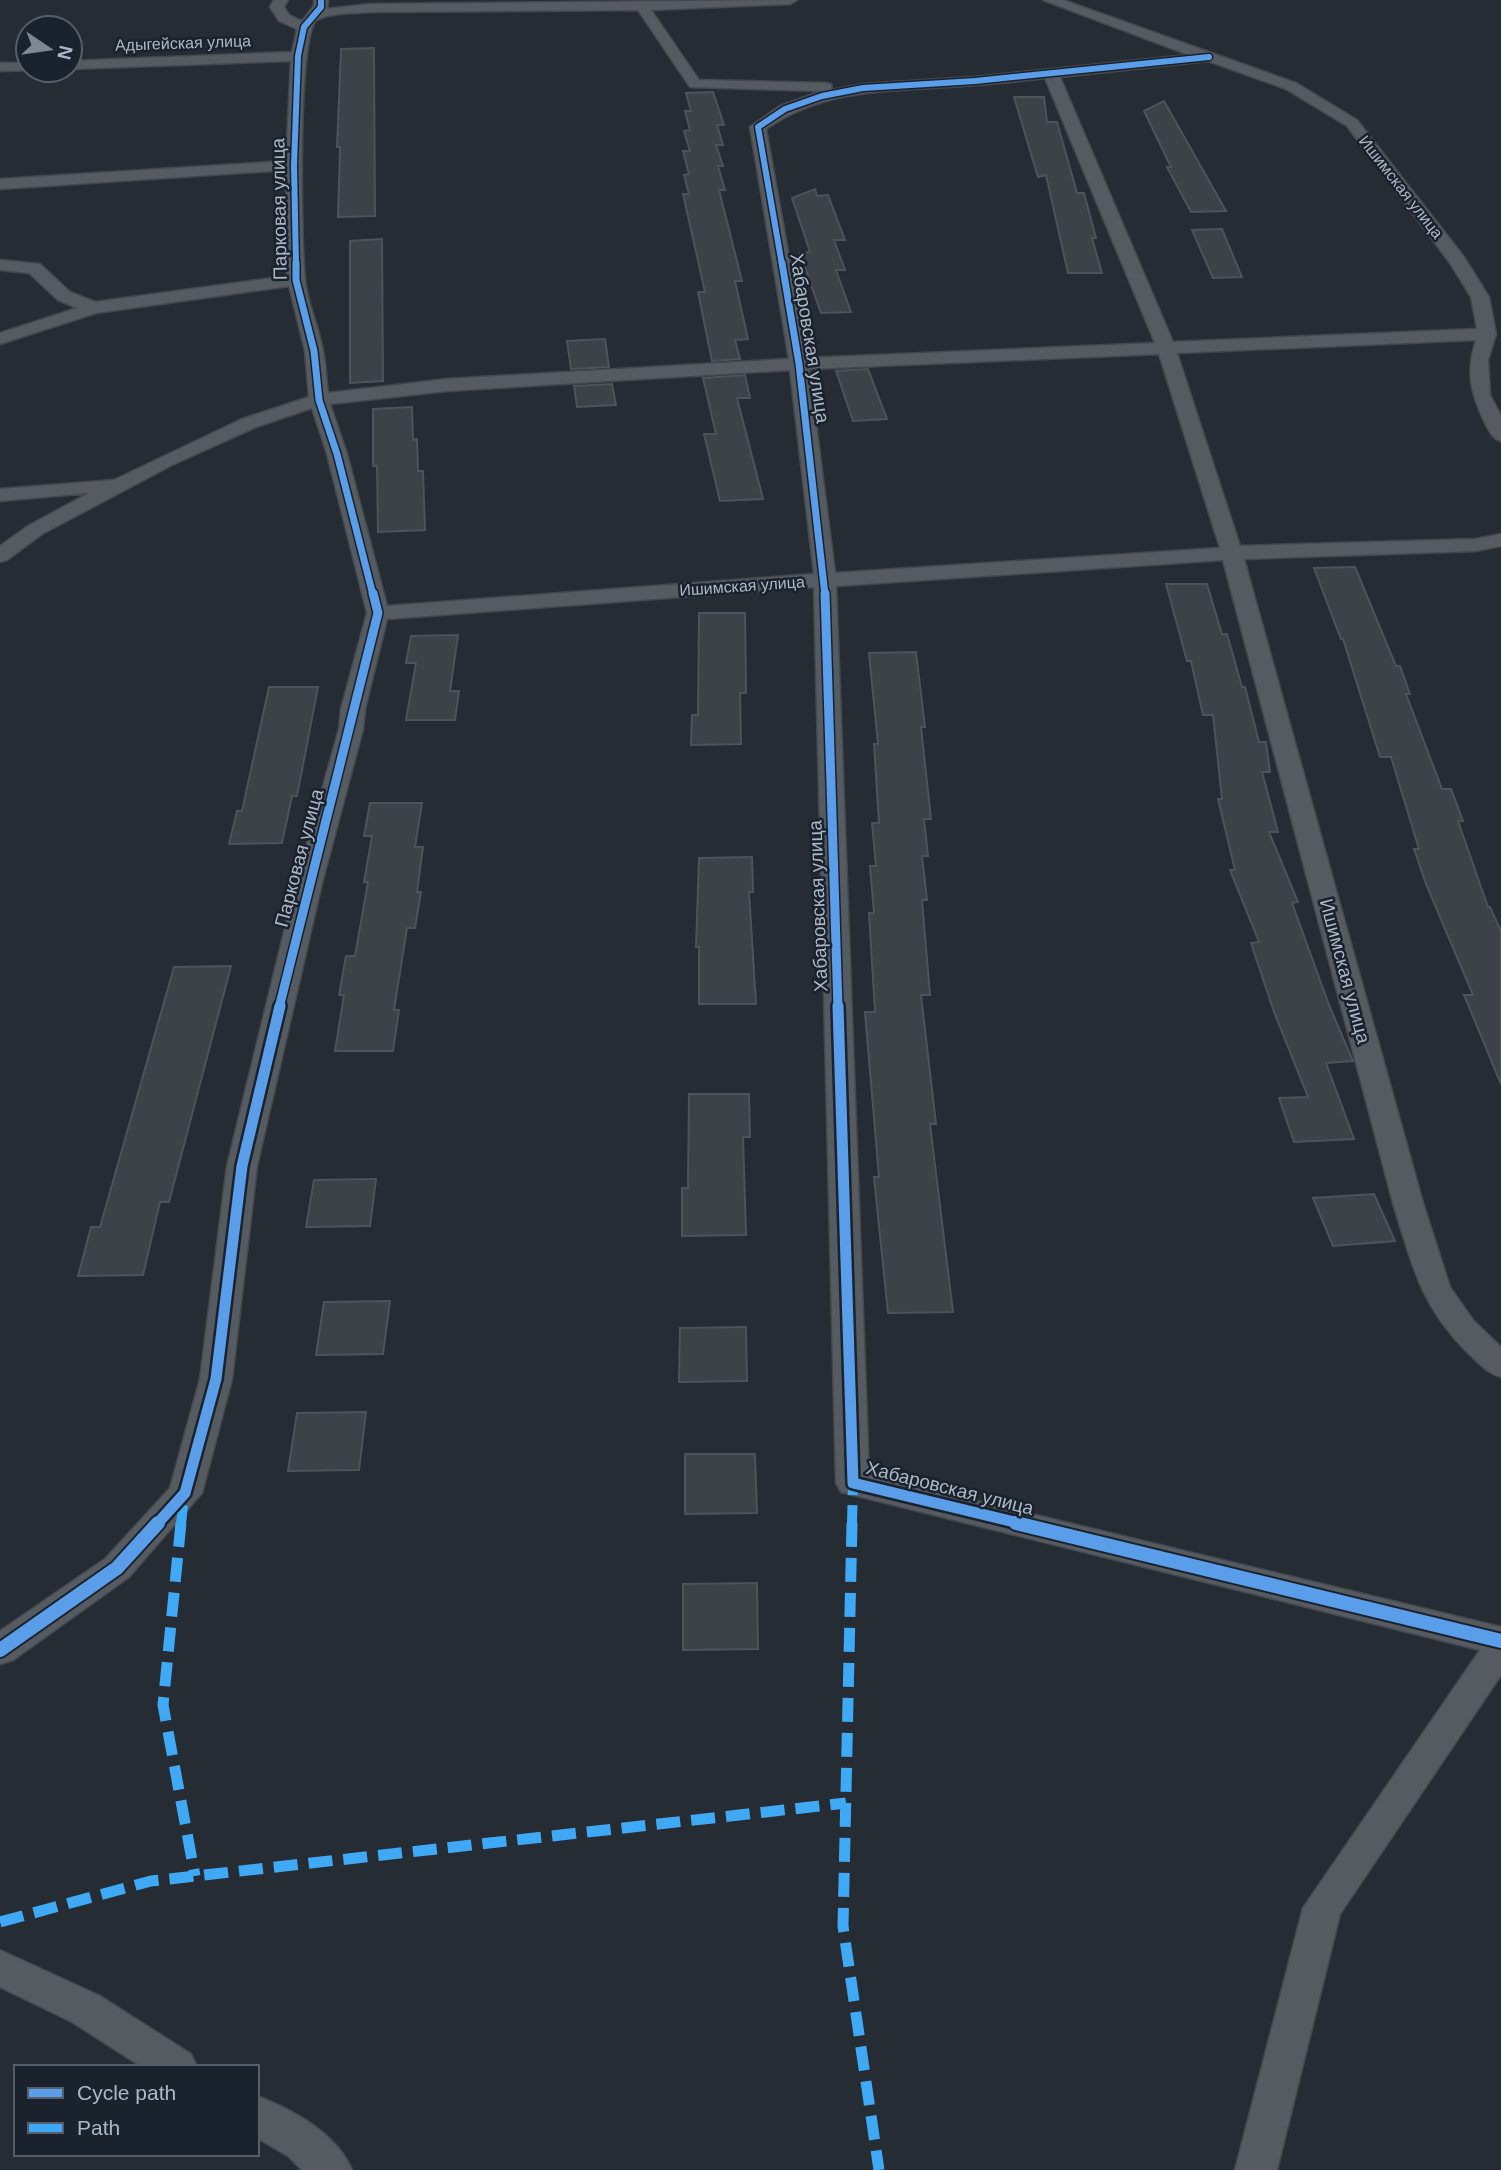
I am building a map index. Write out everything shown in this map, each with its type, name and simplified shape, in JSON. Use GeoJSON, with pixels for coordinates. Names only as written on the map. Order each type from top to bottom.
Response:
{"type":"FeatureCollection","features":[{"type":"Feature","properties":{"kind":"street"},"geometry":{"type":"LineString","coordinates":[[281,0],[278,7],[284,18],[309,22],[349,10],[536,3],[717,5],[790,0]]}},
{"type":"Feature","properties":{"kind":"street","name":"Парковая улица"},"geometry":{"type":"LineString","coordinates":[[0,1650],[117,1568],[185,1493],[216,1379],[242,1166],[309,883],[351,729],[353,709],[378,613],[337,454],[319,400],[314,351],[296,280],[294,165],[298,56],[309,22],[321,7],[321,0]]}},
{"type":"Feature","properties":{"kind":"street"},"geometry":{"type":"LineString","coordinates":[[456,7],[483,0]]}},
{"type":"Feature","properties":{"kind":"street","name":"Ишимская улица"},"geometry":{"type":"LineString","coordinates":[[1050,0],[1291,86],[1352,124],[1458,261],[1480,297],[1487,334],[1479,360],[1481,395],[1501,435]]}},
{"type":"Feature","properties":{"kind":"street","name":"Хабаровская улица"},"geometry":{"type":"LineString","coordinates":[[642,6],[695,84],[863,88],[1051,74],[1209,57]]}},
{"type":"Feature","properties":{"kind":"street","name":"Адыгейская улица"},"geometry":{"type":"LineString","coordinates":[[84,64],[298,56]]}},
{"type":"Feature","properties":{"kind":"street","name":"Ишимская улица"},"geometry":{"type":"LineString","coordinates":[[1051,74],[1166,347],[1232,553],[1404,1190],[1435,1289],[1462,1328],[1501,1366]]}},
{"type":"Feature","properties":{"kind":"street","name":"Хабаровская улица"},"geometry":{"type":"LineString","coordinates":[[863,88],[822,96],[785,108],[758,127],[799,365],[825,580],[853,1483],[1501,1641]]}},
{"type":"Feature","properties":{"kind":"street"},"geometry":{"type":"LineString","coordinates":[[0,184],[294,165]]}},
{"type":"Feature","properties":{"kind":"street"},"geometry":{"type":"LineString","coordinates":[[0,265],[34,268],[64,296],[93,308]]}},
{"type":"Feature","properties":{"kind":"street"},"geometry":{"type":"LineString","coordinates":[[0,339],[93,308],[296,280]]}},
{"type":"Feature","properties":{"kind":"street"},"geometry":{"type":"LineString","coordinates":[[0,556],[36,530],[124,483],[249,424],[319,400],[447,385],[799,365],[1487,334]]}},
{"type":"Feature","properties":{"kind":"street"},"geometry":{"type":"LineString","coordinates":[[0,495],[124,483]]}},
{"type":"Feature","properties":{"kind":"street","name":"Ишимская улица"},"geometry":{"type":"LineString","coordinates":[[378,613],[1232,553],[1398,550],[1476,545],[1501,540]]}},
{"type":"Feature","properties":{"kind":"street"},"geometry":{"type":"LineString","coordinates":[[1256,2170],[1322,1908],[1501,1647]]}},
{"type":"Feature","properties":{"kind":"street"},"geometry":{"type":"LineString","coordinates":[[0,1968],[86,2009],[174,2065]]}},
{"type":"Feature","properties":{"kind":"street"},"geometry":{"type":"LineString","coordinates":[[259,2116],[303,2142],[331,2170]]}},
{"type":"Feature","properties":{"kind":"building"},"geometry":{"type":"Polygon","coordinates":[[[374,48],[375,216],[338,217],[340,147],[337,147],[341,49],[374,48]]]}},
{"type":"Feature","properties":{"kind":"building"},"geometry":{"type":"Polygon","coordinates":[[[713,92],[724,125],[717,125],[723,145],[716,145],[723,166],[718,166],[725,190],[719,190],[742,281],[735,281],[748,339],[735,340],[740,359],[712,361],[698,292],[705,292],[683,194],[689,194],[684,175],[689,174],[683,151],[690,151],[684,131],[690,130],[685,111],[691,111],[686,93],[713,92]]]}},
{"type":"Feature","properties":{"kind":"building"},"geometry":{"type":"Polygon","coordinates":[[[1014,97],[1044,97],[1047,122],[1057,122],[1077,193],[1084,193],[1102,273],[1068,273],[1046,175],[1038,177],[1014,97]]]}},
{"type":"Feature","properties":{"kind":"building"},"geometry":{"type":"Polygon","coordinates":[[[1164,101],[1226,211],[1191,212],[1167,167],[1171,167],[1144,111],[1164,101]]]}},
{"type":"Feature","properties":{"kind":"building"},"geometry":{"type":"Polygon","coordinates":[[[815,189],[817,196],[828,195],[845,240],[834,240],[845,270],[836,270],[851,312],[821,313],[800,253],[810,252],[792,198],[815,189]]]}},
{"type":"Feature","properties":{"kind":"building"},"geometry":{"type":"Polygon","coordinates":[[[1222,229],[1242,277],[1213,278],[1192,230],[1222,229]]]}},
{"type":"Feature","properties":{"kind":"building"},"geometry":{"type":"Polygon","coordinates":[[[382,239],[383,381],[350,383],[350,241],[382,239]]]}},
{"type":"Feature","properties":{"kind":"building"},"geometry":{"type":"Polygon","coordinates":[[[605,339],[609,367],[571,369],[567,341],[605,339]]]}},
{"type":"Feature","properties":{"kind":"building"},"geometry":{"type":"Polygon","coordinates":[[[868,369],[887,419],[853,421],[836,371],[868,369]]]}},
{"type":"Feature","properties":{"kind":"building"},"geometry":{"type":"Polygon","coordinates":[[[745,375],[750,398],[737,398],[763,499],[720,501],[704,434],[716,434],[703,378],[745,375]]]}},
{"type":"Feature","properties":{"kind":"building"},"geometry":{"type":"Polygon","coordinates":[[[612,384],[616,405],[577,407],[574,386],[612,384]]]}},
{"type":"Feature","properties":{"kind":"building"},"geometry":{"type":"Polygon","coordinates":[[[412,407],[418,471],[423,471],[425,530],[378,532],[377,466],[373,466],[373,409],[412,407]]]}},
{"type":"Feature","properties":{"kind":"building"},"geometry":{"type":"Polygon","coordinates":[[[1355,567],[1396,666],[1400,666],[1410,694],[1406,694],[1442,789],[1451,789],[1463,821],[1458,821],[1488,907],[1501,931],[1501,1084],[1464,995],[1473,995],[1414,849],[1419,849],[1391,757],[1380,757],[1343,639],[1314,568],[1355,567]]]}},
{"type":"Feature","properties":{"kind":"building"},"geometry":{"type":"Polygon","coordinates":[[[1166,584],[1207,584],[1222,634],[1227,634],[1242,687],[1245,687],[1259,742],[1266,742],[1270,772],[1262,772],[1278,832],[1269,832],[1298,902],[1292,903],[1329,1005],[1353,1061],[1326,1063],[1354,1139],[1294,1142],[1279,1098],[1308,1097],[1274,1012],[1251,943],[1259,942],[1230,870],[1235,870],[1218,799],[1222,799],[1213,715],[1203,715],[1191,661],[1187,661],[1166,584]]]}},
{"type":"Feature","properties":{"kind":"building"},"geometry":{"type":"Polygon","coordinates":[[[699,613],[745,613],[746,693],[740,693],[741,744],[691,745],[692,715],[698,715],[699,613]]]}},
{"type":"Feature","properties":{"kind":"building"},"geometry":{"type":"Polygon","coordinates":[[[458,635],[450,691],[459,691],[455,720],[406,720],[416,663],[406,663],[411,636],[458,635]]]}},
{"type":"Feature","properties":{"kind":"building"},"geometry":{"type":"Polygon","coordinates":[[[916,652],[925,727],[921,727],[931,819],[924,819],[928,856],[922,856],[927,900],[922,900],[930,995],[921,995],[936,1124],[930,1124],[953,1312],[888,1313],[874,1177],[879,1177],[865,1012],[875,1012],[869,913],[874,913],[870,866],[876,866],[872,823],[879,823],[874,744],[878,744],[869,653],[916,652]]]}},
{"type":"Feature","properties":{"kind":"building"},"geometry":{"type":"Polygon","coordinates":[[[269,687],[318,687],[297,796],[292,796],[282,843],[229,844],[237,811],[242,811],[269,687]]]}},
{"type":"Feature","properties":{"kind":"building"},"geometry":{"type":"Polygon","coordinates":[[[370,803],[422,803],[415,847],[423,847],[417,892],[421,892],[415,928],[407,928],[394,1010],[399,1010],[393,1051],[335,1051],[344,995],[339,995],[346,956],[355,956],[368,882],[364,882],[372,836],[364,836],[370,803]]]}},
{"type":"Feature","properties":{"kind":"building"},"geometry":{"type":"Polygon","coordinates":[[[752,857],[753,892],[749,892],[756,1004],[699,1004],[699,947],[696,947],[699,858],[752,857]]]}},
{"type":"Feature","properties":{"kind":"building"},"geometry":{"type":"Polygon","coordinates":[[[231,966],[169,1202],[160,1202],[143,1275],[78,1276],[91,1227],[100,1227],[174,967],[231,966]]]}},
{"type":"Feature","properties":{"kind":"building"},"geometry":{"type":"Polygon","coordinates":[[[689,1094],[749,1094],[750,1137],[743,1137],[746,1235],[682,1236],[682,1188],[688,1188],[689,1094]]]}},
{"type":"Feature","properties":{"kind":"building"},"geometry":{"type":"Polygon","coordinates":[[[376,1179],[370,1226],[306,1227],[314,1180],[376,1179]]]}},
{"type":"Feature","properties":{"kind":"building"},"geometry":{"type":"Polygon","coordinates":[[[1374,1194],[1395,1241],[1333,1246],[1313,1198],[1374,1194]]]}},
{"type":"Feature","properties":{"kind":"building"},"geometry":{"type":"Polygon","coordinates":[[[390,1301],[383,1354],[316,1355],[324,1302],[390,1301]]]}},
{"type":"Feature","properties":{"kind":"building"},"geometry":{"type":"Polygon","coordinates":[[[746,1327],[747,1381],[679,1382],[680,1328],[746,1327]]]}},
{"type":"Feature","properties":{"kind":"building"},"geometry":{"type":"Polygon","coordinates":[[[366,1412],[359,1470],[288,1471],[297,1413],[366,1412]]]}},
{"type":"Feature","properties":{"kind":"building"},"geometry":{"type":"Polygon","coordinates":[[[685,1454],[755,1454],[757,1513],[685,1514],[685,1454]]]}},
{"type":"Feature","properties":{"kind":"building"},"geometry":{"type":"Polygon","coordinates":[[[757,1583],[758,1649],[683,1650],[683,1584],[757,1583]]]}},
{"type":"Feature","properties":{"kind":"marked path"},"geometry":{"type":"LineString","coordinates":[[853,1483],[843,1926],[879,2170]]}},
{"type":"Feature","properties":{"kind":"marked path"},"geometry":{"type":"LineString","coordinates":[[184,1496],[163,1705],[195,1876]]}},
{"type":"Feature","properties":{"kind":"marked path"},"geometry":{"type":"LineString","coordinates":[[0,1922],[151,1881],[846,1803]]}},
{"type":"Feature","properties":{"kind":"cycle path"},"geometry":{"type":"LineString","coordinates":[[0,1650],[117,1568],[185,1493],[216,1379],[242,1166],[309,883],[351,729],[353,709],[378,613],[337,454],[319,400],[314,351],[296,280],[294,165],[298,56],[304,27],[321,7],[321,0]]}},
{"type":"Feature","properties":{"kind":"cycle path"},"geometry":{"type":"LineString","coordinates":[[1209,57],[975,81],[863,88],[822,96],[785,109],[758,127],[799,364],[825,580],[853,1483],[1501,1641]]}}]}
